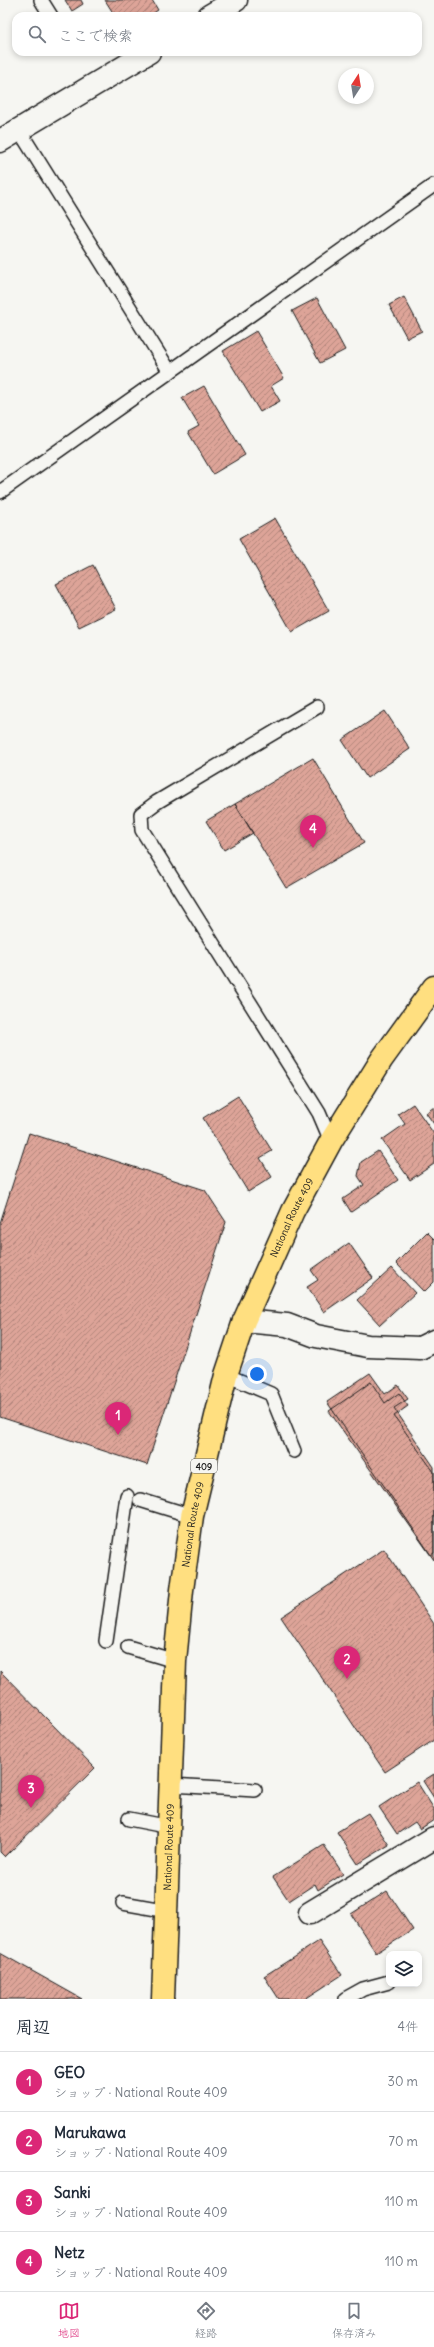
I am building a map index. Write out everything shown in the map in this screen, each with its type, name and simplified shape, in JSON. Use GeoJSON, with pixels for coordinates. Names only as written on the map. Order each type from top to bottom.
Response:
{"type":"FeatureCollection","features":[{"type":"Feature","properties":{"kind":"highway","name":"National Route 409"},"geometry":{"type":"LineString","coordinates":[[164,1999],[175,1661],[182,1590],[192,1516],[226,1375],[244,1320],[293,1212],[331,1141],[382,1059],[434,987]]}},
{"type":"Feature","properties":{"kind":"street"},"geometry":{"type":"LineString","coordinates":[[216,12],[236,0]]}},
{"type":"Feature","properties":{"kind":"street"},"geometry":{"type":"LineString","coordinates":[[0,141],[142,56]]}},
{"type":"Feature","properties":{"kind":"street"},"geometry":{"type":"LineString","coordinates":[[244,1320],[286,1325],[316,1336],[368,1346],[420,1348],[434,1341]]}},
{"type":"Feature","properties":{"kind":"street"},"geometry":{"type":"LineString","coordinates":[[310,1913],[434,1838]]}},
{"type":"Feature","properties":{"kind":"lane"},"geometry":{"type":"LineString","coordinates":[[41,0],[48,12]]}},
{"type":"Feature","properties":{"kind":"lane"},"geometry":{"type":"LineString","coordinates":[[19,130],[170,372]]}},
{"type":"Feature","properties":{"kind":"lane"},"geometry":{"type":"LineString","coordinates":[[0,492],[434,185]]}},
{"type":"Feature","properties":{"kind":"lane"},"geometry":{"type":"LineString","coordinates":[[317,707],[157,802],[141,814],[142,830],[319,1113],[331,1141]]}},
{"type":"Feature","properties":{"kind":"lane"},"geometry":{"type":"LineString","coordinates":[[226,1375],[271,1394],[294,1451]]}},
{"type":"Feature","properties":{"kind":"lane"},"geometry":{"type":"LineString","coordinates":[[106,1641],[127,1496]]}},
{"type":"Feature","properties":{"kind":"lane"},"geometry":{"type":"LineString","coordinates":[[140,1500],[192,1516]]}},
{"type":"Feature","properties":{"kind":"lane"},"geometry":{"type":"LineString","coordinates":[[128,1647],[175,1661]]}},
{"type":"Feature","properties":{"kind":"lane"},"geometry":{"type":"LineString","coordinates":[[171,1785],[255,1790]]}},
{"type":"Feature","properties":{"kind":"lane"},"geometry":{"type":"LineString","coordinates":[[129,1819],[170,1827]]}},
{"type":"Feature","properties":{"kind":"lane"},"geometry":{"type":"LineString","coordinates":[[123,1903],[168,1911]]}},
{"type":"Feature","properties":{"kind":"lane"},"geometry":{"type":"LineString","coordinates":[[345,1999],[363,1989],[386,1983]]}},
{"type":"Feature","properties":{"kind":"building"},"geometry":{"type":"Polygon","coordinates":[[[65,0],[81,0],[83,4],[72,11],[65,0]]]}},
{"type":"Feature","properties":{"kind":"building"},"geometry":{"type":"Polygon","coordinates":[[[105,0],[152,0],[158,10],[155,12],[112,12],[105,0]]]}},
{"type":"Feature","properties":{"kind":"building"},"geometry":{"type":"Polygon","coordinates":[[[404,297],[422,331],[407,338],[389,305],[404,297]]]}},
{"type":"Feature","properties":{"kind":"building"},"geometry":{"type":"Polygon","coordinates":[[[317,298],[345,350],[320,363],[292,311],[317,298]]]}},
{"type":"Feature","properties":{"kind":"building"},"geometry":{"type":"Polygon","coordinates":[[[256,331],[284,378],[271,386],[280,401],[260,412],[223,351],[256,331]]]}},
{"type":"Feature","properties":{"kind":"building"},"geometry":{"type":"Polygon","coordinates":[[[204,386],[245,455],[213,474],[188,432],[199,426],[182,398],[204,386]]]}},
{"type":"Feature","properties":{"kind":"building"},"geometry":{"type":"Polygon","coordinates":[[[275,518],[329,611],[292,632],[239,539],[275,518]]]}},
{"type":"Feature","properties":{"kind":"building"},"geometry":{"type":"Polygon","coordinates":[[[93,565],[116,609],[79,627],[56,584],[93,565]]]}},
{"type":"Feature","properties":{"kind":"building"},"geometry":{"type":"Polygon","coordinates":[[[385,711],[410,749],[367,778],[342,740],[385,711]]]}},
{"type":"Feature","properties":{"kind":"building"},"geometry":{"type":"Polygon","coordinates":[[[313,758],[364,843],[286,888],[235,804],[313,758]]]}},
{"type":"Feature","properties":{"kind":"building"},"geometry":{"type":"Polygon","coordinates":[[[235,804],[253,833],[224,850],[206,821],[235,804]]]}},
{"type":"Feature","properties":{"kind":"building"},"geometry":{"type":"Polygon","coordinates":[[[238,1096],[272,1151],[260,1158],[272,1177],[248,1192],[203,1118],[238,1096]]]}},
{"type":"Feature","properties":{"kind":"building"},"geometry":{"type":"Polygon","coordinates":[[[413,1104],[434,1134],[434,1164],[410,1180],[382,1140],[405,1124],[398,1114],[413,1104]]]}},
{"type":"Feature","properties":{"kind":"building"},"geometry":{"type":"Polygon","coordinates":[[[434,1107],[434,1124],[426,1113],[434,1107]]]}},
{"type":"Feature","properties":{"kind":"building"},"geometry":{"type":"Polygon","coordinates":[[[29,1133],[205,1190],[226,1222],[147,1465],[0,1417],[0,1223],[29,1133]]]}},
{"type":"Feature","properties":{"kind":"building"},"geometry":{"type":"Polygon","coordinates":[[[378,1151],[398,1180],[351,1212],[343,1199],[364,1185],[358,1176],[361,1162],[378,1151]]]}},
{"type":"Feature","properties":{"kind":"building"},"geometry":{"type":"Polygon","coordinates":[[[427,1232],[434,1239],[434,1282],[424,1292],[396,1263],[427,1232]]]}},
{"type":"Feature","properties":{"kind":"building"},"geometry":{"type":"Polygon","coordinates":[[[349,1243],[373,1278],[324,1312],[307,1287],[318,1280],[311,1270],[349,1243]]]}},
{"type":"Feature","properties":{"kind":"building"},"geometry":{"type":"Polygon","coordinates":[[[392,1268],[415,1293],[380,1325],[357,1300],[392,1268]]]}},
{"type":"Feature","properties":{"kind":"building"},"geometry":{"type":"Polygon","coordinates":[[[370,1373],[385,1394],[398,1385],[408,1399],[394,1408],[434,1467],[434,1553],[431,1555],[327,1402],[370,1373]]]}},
{"type":"Feature","properties":{"kind":"building"},"geometry":{"type":"Polygon","coordinates":[[[371,1382],[385,1403],[399,1393],[408,1406],[394,1416],[434,1472],[434,1560],[329,1411],[371,1382]]]}},
{"type":"Feature","properties":{"kind":"building"},"geometry":{"type":"Polygon","coordinates":[[[384,1549],[434,1624],[434,1740],[385,1772],[281,1617],[384,1549]]]}},
{"type":"Feature","properties":{"kind":"building"},"geometry":{"type":"Polygon","coordinates":[[[0,1671],[95,1768],[5,1857],[0,1852],[0,1671]]]}},
{"type":"Feature","properties":{"kind":"building"},"geometry":{"type":"Polygon","coordinates":[[[434,1774],[434,1798],[423,1781],[434,1774]]]}},
{"type":"Feature","properties":{"kind":"building"},"geometry":{"type":"Polygon","coordinates":[[[417,1782],[434,1809],[434,1820],[420,1829],[415,1822],[397,1834],[379,1807],[417,1782]]]}},
{"type":"Feature","properties":{"kind":"building"},"geometry":{"type":"Polygon","coordinates":[[[368,1813],[389,1845],[358,1864],[337,1832],[368,1813]]]}},
{"type":"Feature","properties":{"kind":"building"},"geometry":{"type":"Polygon","coordinates":[[[324,1845],[343,1874],[318,1890],[315,1884],[289,1901],[273,1877],[324,1845]]]}},
{"type":"Feature","properties":{"kind":"building"},"geometry":{"type":"Polygon","coordinates":[[[387,1891],[413,1930],[376,1953],[351,1914],[387,1891]]]}},
{"type":"Feature","properties":{"kind":"building"},"geometry":{"type":"Polygon","coordinates":[[[319,1941],[342,1975],[305,1999],[279,1999],[264,1976],[319,1941]]]}},
{"type":"Feature","properties":{"kind":"building"},"geometry":{"type":"Polygon","coordinates":[[[0,1953],[82,1999],[0,1999],[0,1953]]]}},
{"type":"Feature","properties":{"kind":"place","name":"Netz"},"geometry":{"type":"Point","coordinates":[313,848]}},
{"type":"Feature","properties":{"kind":"place","name":"GEO"},"geometry":{"type":"Point","coordinates":[118,1435]}},
{"type":"Feature","properties":{"kind":"place","name":"Marukawa"},"geometry":{"type":"Point","coordinates":[347,1679]}},
{"type":"Feature","properties":{"kind":"place","name":"Sanki"},"geometry":{"type":"Point","coordinates":[31,1808]}}]}
